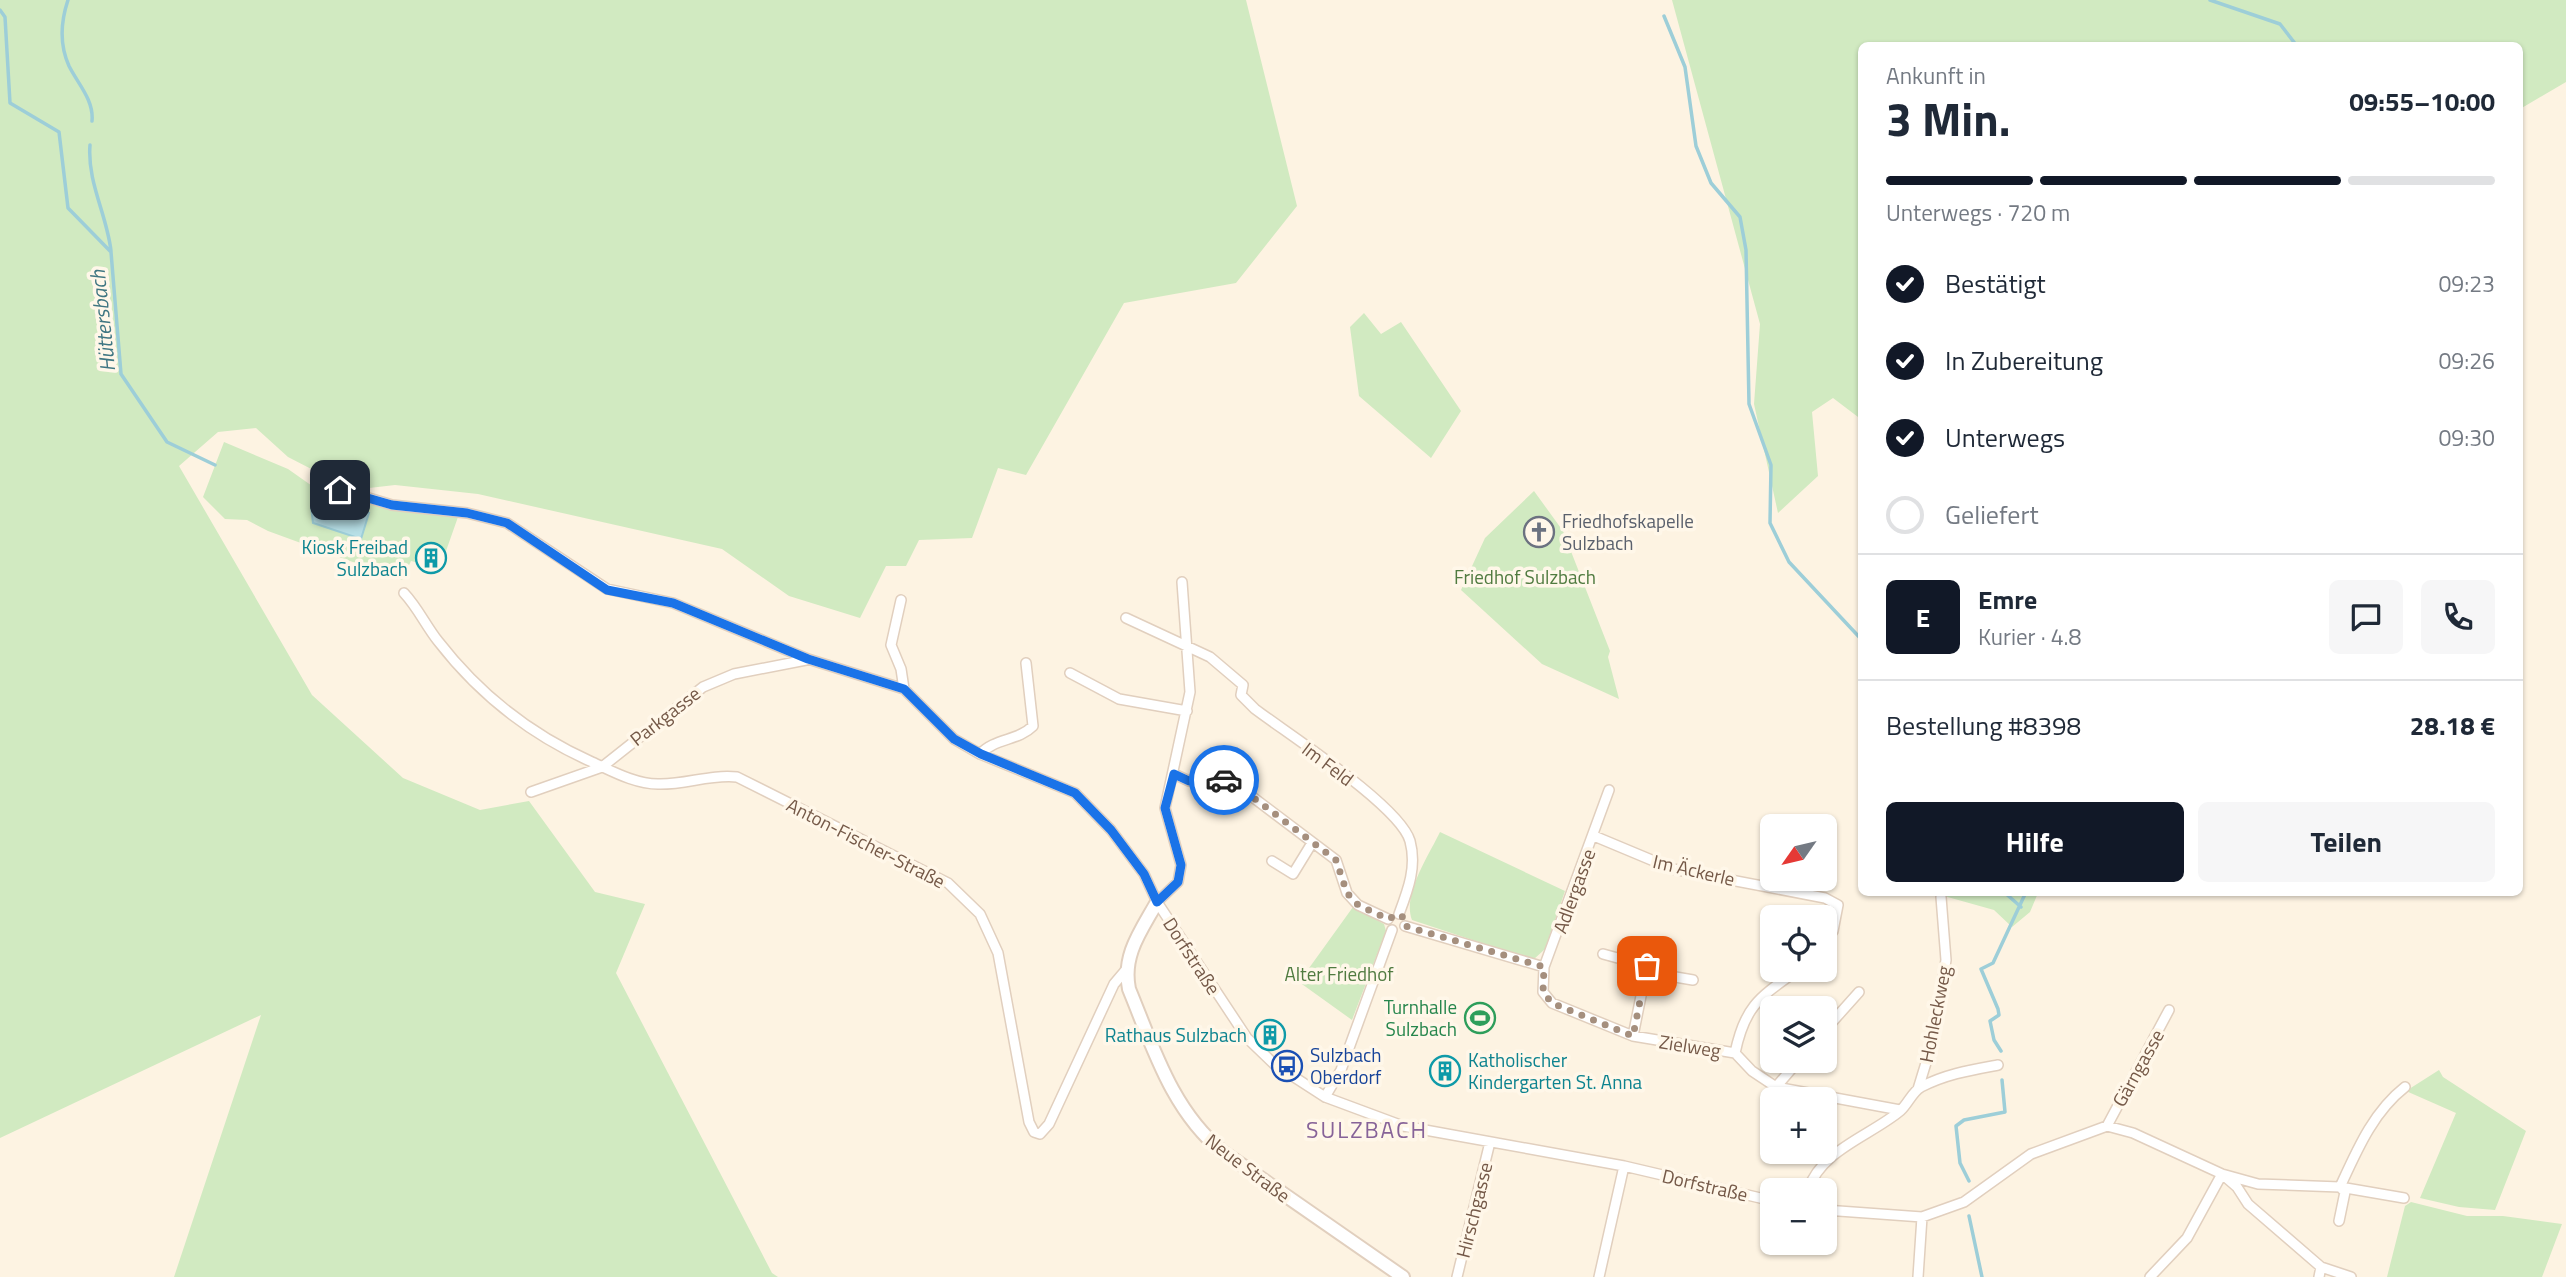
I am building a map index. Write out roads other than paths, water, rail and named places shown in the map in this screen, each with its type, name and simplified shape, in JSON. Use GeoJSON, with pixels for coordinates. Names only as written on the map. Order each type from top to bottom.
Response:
{"type":"FeatureCollection","features":[{"type":"Feature","properties":{"kind":"street","name":"Dorfstraße"},"geometry":{"type":"LineString","coordinates":[[322,484],[392,505],[467,513],[507,523],[607,590],[673,603],[808,659],[904,689],[945,731],[981,754],[1075,793],[1120,841],[1144,874],[1157,902],[1247,1038],[1274,1064],[1325,1097],[1403,1126],[1624,1167],[1760,1198]]}},
{"type":"Feature","properties":{"kind":"street"},"geometry":{"type":"LineString","coordinates":[[1125,971],[1129,952],[1157,902],[1178,882],[1181,865],[1165,808],[1190,692],[1182,582]]}},
{"type":"Feature","properties":{"kind":"street","name":"Anton-Fischer-Straße"},"geometry":{"type":"LineString","coordinates":[[404,593],[436,640],[467,675],[527,729],[632,779],[658,784],[718,775],[737,777],[947,884],[980,915],[998,953],[1029,1122],[1034,1132],[1040,1134],[1049,1124],[1114,984],[1125,971]]}},
{"type":"Feature","properties":{"kind":"street","name":"Dorfstraße"},"geometry":{"type":"LineString","coordinates":[[901,600],[891,645],[901,669],[904,689]]}},
{"type":"Feature","properties":{"kind":"street"},"geometry":{"type":"LineString","coordinates":[[1126,618],[1187,645]]}},
{"type":"Feature","properties":{"kind":"street","name":"Im Feld"},"geometry":{"type":"LineString","coordinates":[[1187,645],[1210,657],[1243,685],[1241,695],[1255,709],[1390,810],[1410,839],[1413,860],[1412,878],[1399,914]]}},
{"type":"Feature","properties":{"kind":"street","name":"Parkgasse"},"geometry":{"type":"LineString","coordinates":[[531,792],[602,767],[703,687],[734,674],[808,659]]}},
{"type":"Feature","properties":{"kind":"street"},"geometry":{"type":"LineString","coordinates":[[981,754],[988,746],[1024,734],[1033,726],[1026,663]]}},
{"type":"Feature","properties":{"kind":"street"},"geometry":{"type":"LineString","coordinates":[[1070,673],[1119,699],[1187,711]]}},
{"type":"Feature","properties":{"kind":"street"},"geometry":{"type":"LineString","coordinates":[[1174,774],[1189,781],[1230,780],[1336,860],[1347,893],[1358,905],[1388,919],[1392,930],[1341,1070],[1325,1097]]}},
{"type":"Feature","properties":{"kind":"street","name":"Adlergasse"},"geometry":{"type":"LineString","coordinates":[[1543,992],[1544,967],[1609,790]]}},
{"type":"Feature","properties":{"kind":"street","name":"Im Äckerle"},"geometry":{"type":"LineString","coordinates":[[1594,836],[1673,869],[1786,888],[1825,898],[1838,905],[1837,910]]}},
{"type":"Feature","properties":{"kind":"street"},"geometry":{"type":"LineString","coordinates":[[1272,861],[1293,874],[1312,843]]}},
{"type":"Feature","properties":{"kind":"street","name":"Hohleckweg"},"geometry":{"type":"LineString","coordinates":[[1918,1089],[1933,1040],[1946,960],[1941,897]]}},
{"type":"Feature","properties":{"kind":"street"},"geometry":{"type":"LineString","coordinates":[[1388,919],[1399,914],[1405,919],[1405,926]]}},
{"type":"Feature","properties":{"kind":"street"},"geometry":{"type":"LineString","coordinates":[[1405,926],[1544,967]]}},
{"type":"Feature","properties":{"kind":"street"},"geometry":{"type":"LineString","coordinates":[[1392,930],[1399,931],[1405,926]]}},
{"type":"Feature","properties":{"kind":"street"},"geometry":{"type":"LineString","coordinates":[[1603,954],[1647,966],[1652,973],[1693,980]]}},
{"type":"Feature","properties":{"kind":"street","name":"Zielweg"},"geometry":{"type":"LineString","coordinates":[[1633,1036],[1647,966]]}},
{"type":"Feature","properties":{"kind":"street","name":"Neue Straße"},"geometry":{"type":"LineString","coordinates":[[1125,971],[1129,989],[1164,1072],[1180,1104],[1206,1139],[1403,1277]]}},
{"type":"Feature","properties":{"kind":"street"},"geometry":{"type":"LineString","coordinates":[[1735,1053],[1741,1022],[1761,996],[1781,982]]}},
{"type":"Feature","properties":{"kind":"street","name":"Zielweg"},"geometry":{"type":"LineString","coordinates":[[1543,992],[1552,1003],[1633,1036],[1735,1053],[1752,1071],[1776,1087]]}},
{"type":"Feature","properties":{"kind":"street"},"geometry":{"type":"LineString","coordinates":[[1837,1017],[1859,992]]}},
{"type":"Feature","properties":{"kind":"street","name":"Gärngasse"},"geometry":{"type":"LineString","coordinates":[[2107,1126],[2169,1010]]}},
{"type":"Feature","properties":{"kind":"street"},"geometry":{"type":"LineString","coordinates":[[1813,1178],[1836,1153],[1900,1110],[1918,1089],[1952,1073],[1998,1065]]}},
{"type":"Feature","properties":{"kind":"street"},"geometry":{"type":"LineString","coordinates":[[1776,1087],[1788,1073]]}},
{"type":"Feature","properties":{"kind":"street"},"geometry":{"type":"LineString","coordinates":[[2340,1187],[2372,1123],[2387,1101],[2405,1087]]}},
{"type":"Feature","properties":{"kind":"street","name":"Zielweg"},"geometry":{"type":"LineString","coordinates":[[1837,1098],[1900,1110]]}},
{"type":"Feature","properties":{"kind":"street"},"geometry":{"type":"LineString","coordinates":[[1837,1211],[1922,1217],[1964,1202],[2032,1154],[2107,1126],[2133,1133],[2222,1174],[2258,1184],[2340,1187],[2404,1198]]}},
{"type":"Feature","properties":{"kind":"street","name":"Hirschgasse"},"geometry":{"type":"LineString","coordinates":[[1457,1277],[1490,1142]]}},
{"type":"Feature","properties":{"kind":"street"},"geometry":{"type":"LineString","coordinates":[[1598,1277],[1624,1167]]}},
{"type":"Feature","properties":{"kind":"street"},"geometry":{"type":"LineString","coordinates":[[2222,1174],[2237,1187],[2248,1204],[2320,1272],[2351,1277]]}},
{"type":"Feature","properties":{"kind":"street"},"geometry":{"type":"LineString","coordinates":[[2150,1277],[2187,1238],[2222,1174]]}},
{"type":"Feature","properties":{"kind":"street"},"geometry":{"type":"LineString","coordinates":[[2339,1221],[2345,1192],[2340,1187]]}},
{"type":"Feature","properties":{"kind":"street"},"geometry":{"type":"LineString","coordinates":[[1918,1277],[1922,1217]]}},
{"type":"Feature","properties":{"kind":"water"},"geometry":{"type":"Polygon","coordinates":[[[324,499],[331,501],[330,507],[341,511],[343,505],[369,513],[361,539],[313,523],[311,507],[324,499]]]}},
{"type":"Feature","properties":{"kind":"waterway"},"geometry":{"type":"LineString","coordinates":[[68,0],[62,41],[69,66],[91,106],[92,121]]}},
{"type":"Feature","properties":{"kind":"waterway","name":"SULZBACH"},"geometry":{"type":"LineString","coordinates":[[2210,0],[2280,24],[2294,42]]}},
{"type":"Feature","properties":{"kind":"waterway","name":"Hüttersbach"},"geometry":{"type":"LineString","coordinates":[[0,10],[5,17],[10,103],[59,132],[68,208],[111,252],[121,374],[167,442],[215,465]]}},
{"type":"Feature","properties":{"kind":"waterway"},"geometry":{"type":"LineString","coordinates":[[1664,16],[1685,67],[1696,146],[1711,183],[1740,217],[1746,250],[1749,404],[1771,465],[1770,523],[1789,562],[1858,636]]}},
{"type":"Feature","properties":{"kind":"waterway"},"geometry":{"type":"LineString","coordinates":[[90,145],[91,172],[111,251]]}},
{"type":"Feature","properties":{"kind":"waterway"},"geometry":{"type":"LineString","coordinates":[[2009,896],[2021,907]]}},
{"type":"Feature","properties":{"kind":"waterway","name":"SULZBACH"},"geometry":{"type":"LineString","coordinates":[[2001,1051],[1994,1040],[1990,1021],[1999,1015],[1998,1009],[1981,969],[1993,963],[2024,896]]}},
{"type":"Feature","properties":{"kind":"waterway"},"geometry":{"type":"LineString","coordinates":[[1969,1181],[1960,1163],[1956,1126],[1964,1120],[2005,1112],[2002,1080]]}},
{"type":"Feature","properties":{"kind":"waterway"},"geometry":{"type":"LineString","coordinates":[[1969,1216],[1982,1277]]}},
{"type":"Feature","properties":{"kind":"place","name":"Friedhofskapelle Sulzbach"},"geometry":{"type":"Point","coordinates":[1539,532]}},
{"type":"Feature","properties":{"kind":"place","name":"Kiosk Freibad Sulzbach"},"geometry":{"type":"Point","coordinates":[431,558]}},
{"type":"Feature","properties":{"kind":"place","name":"Turnhalle Sulzbach"},"geometry":{"type":"Point","coordinates":[1480,1018]}},
{"type":"Feature","properties":{"kind":"place","name":"Rathaus Sulzbach"},"geometry":{"type":"Point","coordinates":[1270,1035]}},
{"type":"Feature","properties":{"kind":"place","name":"Sulzbach Oberdorf"},"geometry":{"type":"Point","coordinates":[1287,1066]}},
{"type":"Feature","properties":{"kind":"place","name":"Katholischer Kindergarten St. Anna"},"geometry":{"type":"Point","coordinates":[1445,1071]}},
{"type":"Feature","properties":{"kind":"district","name":"SULZBACH"},"geometry":{"type":"Point","coordinates":[1367,1130]}},
{"type":"Feature","properties":{"kind":"park label","name":"Friedhof Sulzbach"},"geometry":{"type":"Point","coordinates":[1525,577]}},
{"type":"Feature","properties":{"kind":"park label","name":"Alter Friedhof"},"geometry":{"type":"Point","coordinates":[1339,974]}}]}
